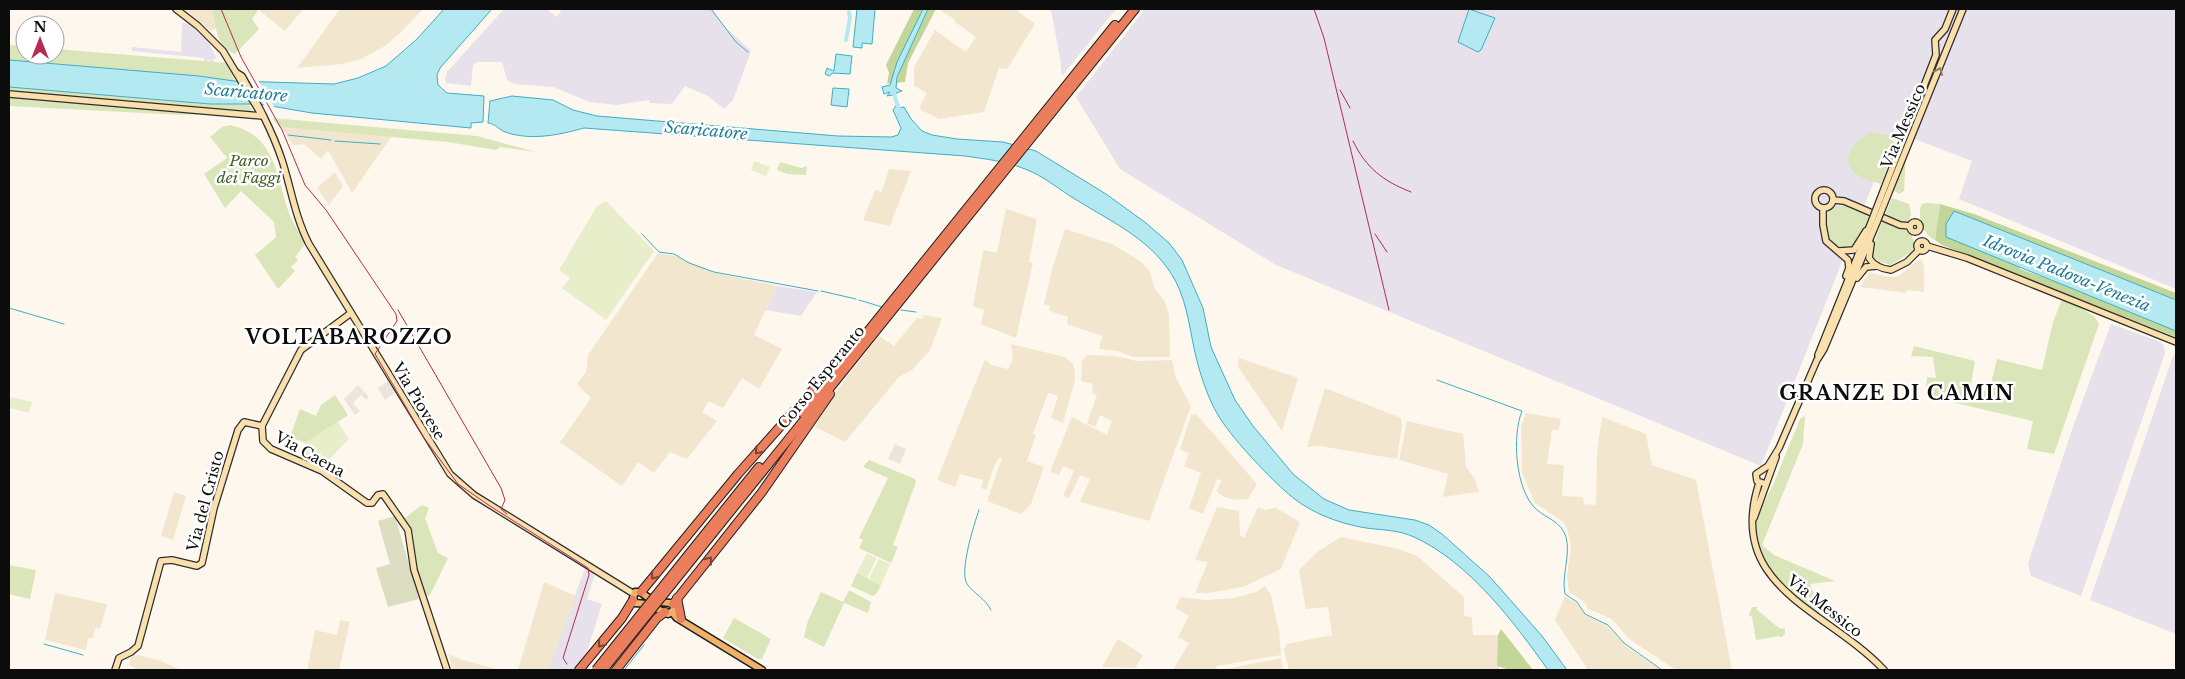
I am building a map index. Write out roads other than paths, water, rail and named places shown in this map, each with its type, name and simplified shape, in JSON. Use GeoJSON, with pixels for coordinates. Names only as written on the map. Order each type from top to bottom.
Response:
{"type":"FeatureCollection","features":[{"type":"Feature","properties":{"kind":"highway"},"geometry":{"type":"LineString","coordinates":[[1044,117],[1128,9]]}},
{"type":"Feature","properties":{"kind":"highway"},"geometry":{"type":"LineString","coordinates":[[1044,117],[1135,9]]}},
{"type":"Feature","properties":{"kind":"highway","name":"Corso Esperanto"},"geometry":{"type":"LineString","coordinates":[[653,603],[1044,117]]}},
{"type":"Feature","properties":{"kind":"highway"},"geometry":{"type":"LineString","coordinates":[[579,670],[622,618],[636,595],[738,474],[864,340]]}},
{"type":"Feature","properties":{"kind":"highway"},"geometry":{"type":"LineString","coordinates":[[616,670],[657,618],[672,607],[762,492],[864,340]]}},
{"type":"Feature","properties":{"kind":"highway"},"geometry":{"type":"LineString","coordinates":[[596,670],[653,603]]}},
{"type":"Feature","properties":{"kind":"highway"},"geometry":{"type":"LineString","coordinates":[[603,670],[653,603]]}},
{"type":"Feature","properties":{"kind":"highway"},"geometry":{"type":"LineString","coordinates":[[672,607],[681,620]]}},
{"type":"Feature","properties":{"kind":"main road","name":"Via Piovese"},"geometry":{"type":"LineString","coordinates":[[636,595],[672,607]]}},
{"type":"Feature","properties":{"kind":"main road","name":"Via Piovese"},"geometry":{"type":"LineString","coordinates":[[636,595],[660,608],[672,607]]}},
{"type":"Feature","properties":{"kind":"main road"},"geometry":{"type":"LineString","coordinates":[[672,607],[681,620],[762,670]]}},
{"type":"Feature","properties":{"kind":"street"},"geometry":{"type":"LineString","coordinates":[[176,9],[218,45],[263,116]]}},
{"type":"Feature","properties":{"kind":"street","name":"Via Messico"},"geometry":{"type":"LineString","coordinates":[[1752,526],[1766,484],[1770,480],[1779,448],[1850,287],[1892,177],[1936,55],[1936,38],[1942,34],[1953,9]]}},
{"type":"Feature","properties":{"kind":"street","name":"Via Messico"},"geometry":{"type":"LineString","coordinates":[[1892,177],[1950,44],[1962,9]]}},
{"type":"Feature","properties":{"kind":"street"},"geometry":{"type":"LineString","coordinates":[[1936,46],[1943,50],[1950,44],[1948,36],[1942,34]]}},
{"type":"Feature","properties":{"kind":"street"},"geometry":{"type":"LineString","coordinates":[[9,94],[263,116]]}},
{"type":"Feature","properties":{"kind":"street","name":"Via Piovese"},"geometry":{"type":"LineString","coordinates":[[263,116],[281,158],[302,229],[437,454],[459,483],[499,511],[636,595]]}},
{"type":"Feature","properties":{"kind":"street"},"geometry":{"type":"LineString","coordinates":[[1823,208],[1816,202],[1819,192],[1829,191],[1833,200]]}},
{"type":"Feature","properties":{"kind":"street"},"geometry":{"type":"LineString","coordinates":[[1823,208],[1828,207],[1833,200]]}},
{"type":"Feature","properties":{"kind":"street"},"geometry":{"type":"LineString","coordinates":[[1833,200],[1844,201],[1916,232],[1920,228],[1926,244],[1924,250],[1918,247]]}},
{"type":"Feature","properties":{"kind":"street"},"geometry":{"type":"LineString","coordinates":[[1823,208],[1822,225],[1826,241],[1829,246],[1845,255],[1849,264],[1842,296]]}},
{"type":"Feature","properties":{"kind":"street"},"geometry":{"type":"LineString","coordinates":[[1875,222],[1869,258],[1877,266]]}},
{"type":"Feature","properties":{"kind":"street","name":"Via Messico"},"geometry":{"type":"LineString","coordinates":[[1817,360],[1820,347],[1868,230],[1875,222]]}},
{"type":"Feature","properties":{"kind":"street"},"geometry":{"type":"LineString","coordinates":[[1911,229],[1915,232],[1918,247]]}},
{"type":"Feature","properties":{"kind":"street"},"geometry":{"type":"LineString","coordinates":[[1839,251],[1854,250],[1862,235],[1868,230]]}},
{"type":"Feature","properties":{"kind":"street"},"geometry":{"type":"LineString","coordinates":[[1926,244],[1967,258],[2176,342]]}},
{"type":"Feature","properties":{"kind":"street"},"geometry":{"type":"LineString","coordinates":[[1850,287],[1863,269],[1877,266],[1891,270],[1899,268],[1918,247]]}},
{"type":"Feature","properties":{"kind":"street"},"geometry":{"type":"LineString","coordinates":[[262,426],[298,354],[305,345],[351,313]]}},
{"type":"Feature","properties":{"kind":"street","name":"Via del Cristo"},"geometry":{"type":"LineString","coordinates":[[115,670],[119,658],[138,646],[161,561],[167,559],[197,566],[202,563],[214,508],[238,430],[244,422],[262,426]]}},
{"type":"Feature","properties":{"kind":"street","name":"Via Caena"},"geometry":{"type":"LineString","coordinates":[[262,426],[263,441],[276,452],[329,475],[367,503],[373,502],[381,493],[408,530],[412,564],[447,670]]}},
{"type":"Feature","properties":{"kind":"street","name":"Via Messico"},"geometry":{"type":"LineString","coordinates":[[1779,448],[1768,466],[1756,474],[1758,483],[1753,505],[1752,526],[1760,560],[1780,588],[1866,653],[1884,670]]}},
{"type":"Feature","properties":{"kind":"street"},"geometry":{"type":"LineString","coordinates":[[1763,470],[1770,475]]}},
{"type":"Feature","properties":{"kind":"street"},"geometry":{"type":"LineString","coordinates":[[1758,483],[1766,484]]}},
{"type":"Feature","properties":{"kind":"water","name":"Scaricatore"},"geometry":{"type":"Polygon","coordinates":[[[444,9],[492,9],[440,68],[437,75],[438,85],[447,93],[484,96],[483,122],[471,123],[471,128],[312,113],[259,104],[210,104],[9,87],[9,60],[15,61],[15,65],[65,65],[199,76],[234,81],[334,84],[358,78],[386,66],[417,39],[444,9]]]}},
{"type":"Feature","properties":{"kind":"water"},"geometry":{"type":"Polygon","coordinates":[[[857,9],[875,9],[872,44],[862,43],[862,48],[853,47],[857,9]]]}},
{"type":"Feature","properties":{"kind":"water"},"geometry":{"type":"Polygon","coordinates":[[[923,9],[928,9],[897,77],[896,88],[902,91],[896,93],[895,97],[892,95],[887,96],[890,92],[884,94],[882,87],[890,85],[897,62],[923,9]]]}},
{"type":"Feature","properties":{"kind":"water"},"geometry":{"type":"Polygon","coordinates":[[[1469,9],[1495,18],[1481,50],[1478,52],[1458,42],[1469,9]]]}},
{"type":"Feature","properties":{"kind":"water"},"geometry":{"type":"Polygon","coordinates":[[[836,54],[852,56],[850,74],[833,73],[829,76],[825,74],[827,68],[834,71],[836,54]]]}},
{"type":"Feature","properties":{"kind":"water"},"geometry":{"type":"Polygon","coordinates":[[[833,88],[849,89],[847,107],[831,105],[833,88]]]}},
{"type":"Feature","properties":{"kind":"water","name":"Scaricatore"},"geometry":{"type":"Polygon","coordinates":[[[512,96],[553,100],[573,110],[597,116],[838,136],[891,137],[898,135],[901,128],[893,110],[897,104],[900,108],[904,107],[911,119],[922,131],[932,135],[957,139],[1003,142],[1036,151],[1106,194],[1146,223],[1169,243],[1182,260],[1203,308],[1211,347],[1235,400],[1253,426],[1293,474],[1324,499],[1349,510],[1415,520],[1429,525],[1442,534],[1490,577],[1542,636],[1567,670],[1548,670],[1489,595],[1472,577],[1434,548],[1402,533],[1355,526],[1322,515],[1302,504],[1276,483],[1239,444],[1214,408],[1200,372],[1180,291],[1167,267],[1132,234],[1038,175],[1010,164],[965,156],[584,128],[545,136],[515,135],[488,123],[490,101],[512,96]]]}},
{"type":"Feature","properties":{"kind":"water","name":"Idrovia Padova-Venezia"},"geometry":{"type":"Polygon","coordinates":[[[1954,211],[2176,300],[2176,331],[1946,237],[1946,224],[1954,211]]]}},
{"type":"Feature","properties":{"kind":"waterway"},"geometry":{"type":"LineString","coordinates":[[711,9],[736,42],[748,52]]}},
{"type":"Feature","properties":{"kind":"waterway"},"geometry":{"type":"LineString","coordinates":[[846,40],[850,18],[849,12]]}},
{"type":"Feature","properties":{"kind":"waterway"},"geometry":{"type":"LineString","coordinates":[[894,94],[899,109]]}},
{"type":"Feature","properties":{"kind":"waterway"},"geometry":{"type":"LineString","coordinates":[[288,135],[331,140]]}},
{"type":"Feature","properties":{"kind":"waterway"},"geometry":{"type":"LineString","coordinates":[[335,141],[380,144]]}},
{"type":"Feature","properties":{"kind":"waterway"},"geometry":{"type":"LineString","coordinates":[[642,234],[659,252],[674,254],[689,263],[714,272],[818,291]]}},
{"type":"Feature","properties":{"kind":"waterway"},"geometry":{"type":"LineString","coordinates":[[821,291],[856,299]]}},
{"type":"Feature","properties":{"kind":"waterway"},"geometry":{"type":"LineString","coordinates":[[859,300],[882,307]]}},
{"type":"Feature","properties":{"kind":"waterway"},"geometry":{"type":"LineString","coordinates":[[9,308],[64,324]]}},
{"type":"Feature","properties":{"kind":"waterway"},"geometry":{"type":"LineString","coordinates":[[901,310],[916,312]]}},
{"type":"Feature","properties":{"kind":"waterway"},"geometry":{"type":"LineString","coordinates":[[1437,380],[1522,411],[1516,448],[1520,476],[1529,500],[1536,509],[1561,527],[1566,537],[1565,594],[1577,602],[1585,614],[1608,625],[1624,643],[1662,670]]}},
{"type":"Feature","properties":{"kind":"waterway"},"geometry":{"type":"LineString","coordinates":[[979,510],[968,548],[965,578],[967,584],[986,602],[991,610]]}},
{"type":"Feature","properties":{"kind":"waterway"},"geometry":{"type":"LineString","coordinates":[[44,644],[83,655]]}},
{"type":"Feature","properties":{"kind":"waterway"},"geometry":{"type":"LineString","coordinates":[[624,670],[644,645]]}},
{"type":"Feature","properties":{"kind":"tram line"},"geometry":{"type":"LineString","coordinates":[[221,9],[241,57],[282,130],[305,185],[326,210],[396,314],[397,321],[375,354],[424,438],[458,484],[588,568],[589,575],[563,658],[567,664]]}},
{"type":"Feature","properties":{"kind":"tram line"},"geometry":{"type":"LineString","coordinates":[[398,310],[501,488],[505,500],[501,509],[507,514]]}},
{"type":"Feature","properties":{"kind":"railway"},"geometry":{"type":"LineString","coordinates":[[1314,9],[1324,38],[1389,310]]}},
{"type":"Feature","properties":{"kind":"railway"},"geometry":{"type":"LineString","coordinates":[[1714,9],[1728,9]]}},
{"type":"Feature","properties":{"kind":"railway"},"geometry":{"type":"LineString","coordinates":[[1340,90],[1350,108]]}},
{"type":"Feature","properties":{"kind":"railway"},"geometry":{"type":"LineString","coordinates":[[1353,141],[1364,159],[1376,172],[1392,183],[1411,192]]}},
{"type":"Feature","properties":{"kind":"railway"},"geometry":{"type":"LineString","coordinates":[[1375,234],[1387,252]]}},
{"type":"Feature","properties":{"kind":"district","name":"VOLTABAROZZO"},"geometry":{"type":"Point","coordinates":[349,337]}},
{"type":"Feature","properties":{"kind":"district","name":"GRANZE DI CAMIN"},"geometry":{"type":"Point","coordinates":[1897,393]}},
{"type":"Feature","properties":{"kind":"park label","name":"Parco dei Faggi"},"geometry":{"type":"Point","coordinates":[249,168]}}]}
